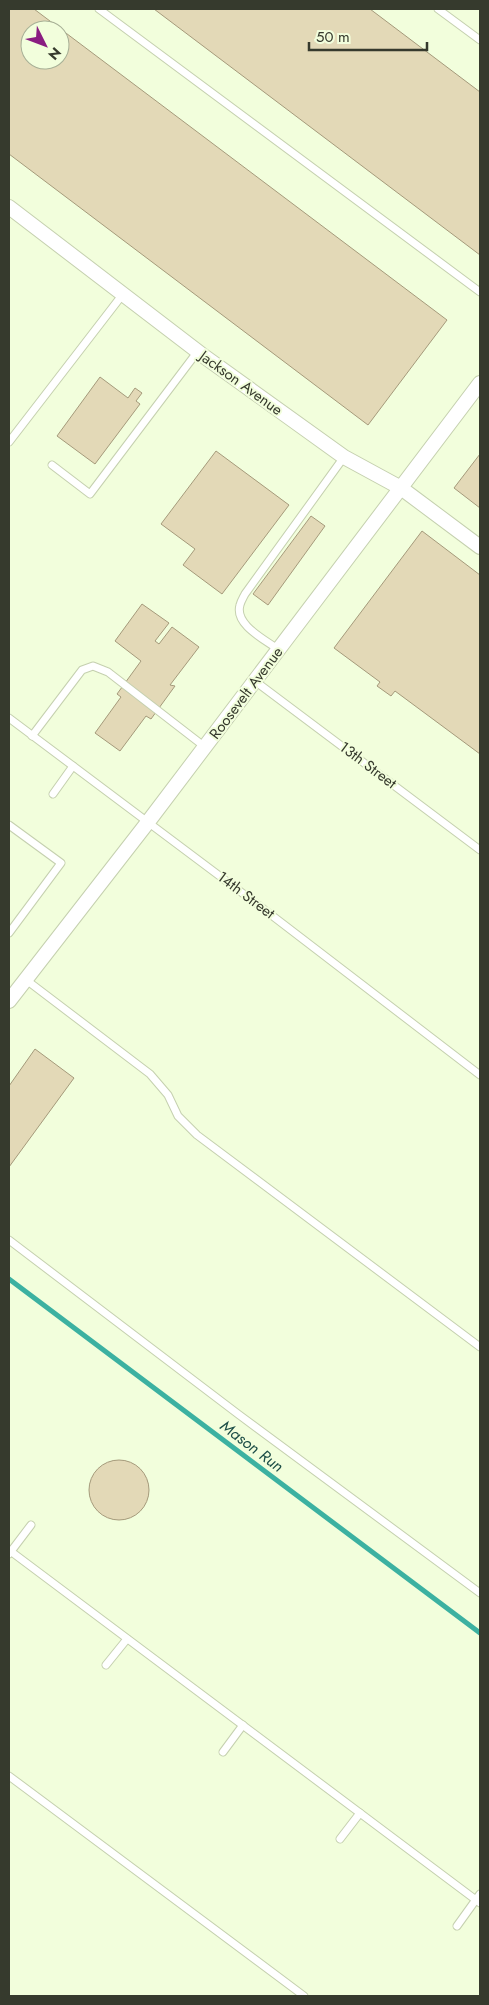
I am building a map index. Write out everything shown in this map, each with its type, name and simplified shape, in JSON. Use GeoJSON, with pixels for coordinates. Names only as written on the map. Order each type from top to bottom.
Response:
{"type":"FeatureCollection","features":[{"type":"Feature","properties":{"kind":"street","name":"Jackson Avenue"},"geometry":{"type":"LineString","coordinates":[[9,208],[198,352],[344,457],[401,488],[480,547]]}},
{"type":"Feature","properties":{"kind":"street","name":"Roosevelt Avenue"},"geometry":{"type":"LineString","coordinates":[[9,1001],[148,822],[480,383]]}},
{"type":"Feature","properties":{"kind":"lane"},"geometry":{"type":"LineString","coordinates":[[100,9],[480,292]]}},
{"type":"Feature","properties":{"kind":"lane"},"geometry":{"type":"LineString","coordinates":[[438,9],[480,40]]}},
{"type":"Feature","properties":{"kind":"lane"},"geometry":{"type":"LineString","coordinates":[[9,442],[123,294]]}},
{"type":"Feature","properties":{"kind":"lane"},"geometry":{"type":"LineString","coordinates":[[52,465],[90,494],[198,352]]}},
{"type":"Feature","properties":{"kind":"lane"},"geometry":{"type":"LineString","coordinates":[[279,650],[249,628],[240,617],[239,606],[245,594],[344,457]]}},
{"type":"Feature","properties":{"kind":"lane"},"geometry":{"type":"LineString","coordinates":[[32,736],[82,670],[93,666],[108,672],[205,747]]}},
{"type":"Feature","properties":{"kind":"lane","name":"13th Street"},"geometry":{"type":"LineString","coordinates":[[255,681],[480,850]]}},
{"type":"Feature","properties":{"kind":"lane","name":"14th Street"},"geometry":{"type":"LineString","coordinates":[[9,718],[373,992],[480,1075]]}},
{"type":"Feature","properties":{"kind":"lane"},"geometry":{"type":"LineString","coordinates":[[53,794],[73,766]]}},
{"type":"Feature","properties":{"kind":"lane"},"geometry":{"type":"LineString","coordinates":[[9,825],[61,863],[9,933]]}},
{"type":"Feature","properties":{"kind":"lane"},"geometry":{"type":"LineString","coordinates":[[25,979],[150,1074],[168,1095],[178,1116],[198,1135],[480,1347]]}},
{"type":"Feature","properties":{"kind":"lane"},"geometry":{"type":"LineString","coordinates":[[9,1240],[238,1414],[480,1593]]}},
{"type":"Feature","properties":{"kind":"lane"},"geometry":{"type":"LineString","coordinates":[[31,1525],[10,1552],[360,1813],[479,1899],[457,1926]]}},
{"type":"Feature","properties":{"kind":"lane"},"geometry":{"type":"LineString","coordinates":[[106,1665],[127,1638]]}},
{"type":"Feature","properties":{"kind":"lane"},"geometry":{"type":"LineString","coordinates":[[223,1752],[243,1726]]}},
{"type":"Feature","properties":{"kind":"lane"},"geometry":{"type":"LineString","coordinates":[[9,1776],[304,1996]]}},
{"type":"Feature","properties":{"kind":"lane"},"geometry":{"type":"LineString","coordinates":[[340,1839],[360,1813]]}},
{"type":"Feature","properties":{"kind":"building"},"geometry":{"type":"Polygon","coordinates":[[[9,9],[34,9],[49,20],[20,20],[20,70],[70,70],[70,36],[447,320],[368,425],[9,154],[9,9]]]}},
{"type":"Feature","properties":{"kind":"building"},"geometry":{"type":"Polygon","coordinates":[[[154,9],[370,9],[480,92],[480,255],[154,9]]]}},
{"type":"Feature","properties":{"kind":"building"},"geometry":{"type":"Polygon","coordinates":[[[100,377],[128,398],[135,388],[142,393],[136,401],[140,404],[95,464],[57,436],[100,377]]]}},
{"type":"Feature","properties":{"kind":"building"},"geometry":{"type":"Polygon","coordinates":[[[216,451],[289,505],[222,594],[183,565],[195,549],[161,524],[216,451]]]}},
{"type":"Feature","properties":{"kind":"building"},"geometry":{"type":"Polygon","coordinates":[[[480,454],[480,508],[454,488],[480,454]]]}},
{"type":"Feature","properties":{"kind":"building"},"geometry":{"type":"Polygon","coordinates":[[[311,516],[325,526],[268,605],[253,594],[311,516]]]}},
{"type":"Feature","properties":{"kind":"building"},"geometry":{"type":"Polygon","coordinates":[[[422,531],[480,575],[480,754],[395,691],[391,696],[377,686],[380,682],[334,648],[422,531]]]}},
{"type":"Feature","properties":{"kind":"building"},"geometry":{"type":"Polygon","coordinates":[[[142,604],[169,623],[155,641],[159,644],[172,627],[199,647],[170,685],[175,686],[151,719],[146,716],[120,751],[95,733],[121,697],[117,694],[141,661],[115,641],[142,604]]]}},
{"type":"Feature","properties":{"kind":"building"},"geometry":{"type":"Polygon","coordinates":[[[35,1049],[74,1078],[9,1167],[9,1086],[35,1049]]]}},
{"type":"Feature","properties":{"kind":"building"},"geometry":{"type":"Polygon","coordinates":[[[119,1460],[135,1465],[140,1469],[144,1474],[149,1490],[144,1506],[140,1511],[135,1515],[119,1520],[103,1515],[98,1511],[94,1506],[89,1490],[94,1474],[98,1469],[103,1465],[119,1460]]]}},
{"type":"Feature","properties":{"kind":"waterway","name":"Mason Run"},"geometry":{"type":"LineString","coordinates":[[9,1279],[480,1633]]}}]}
